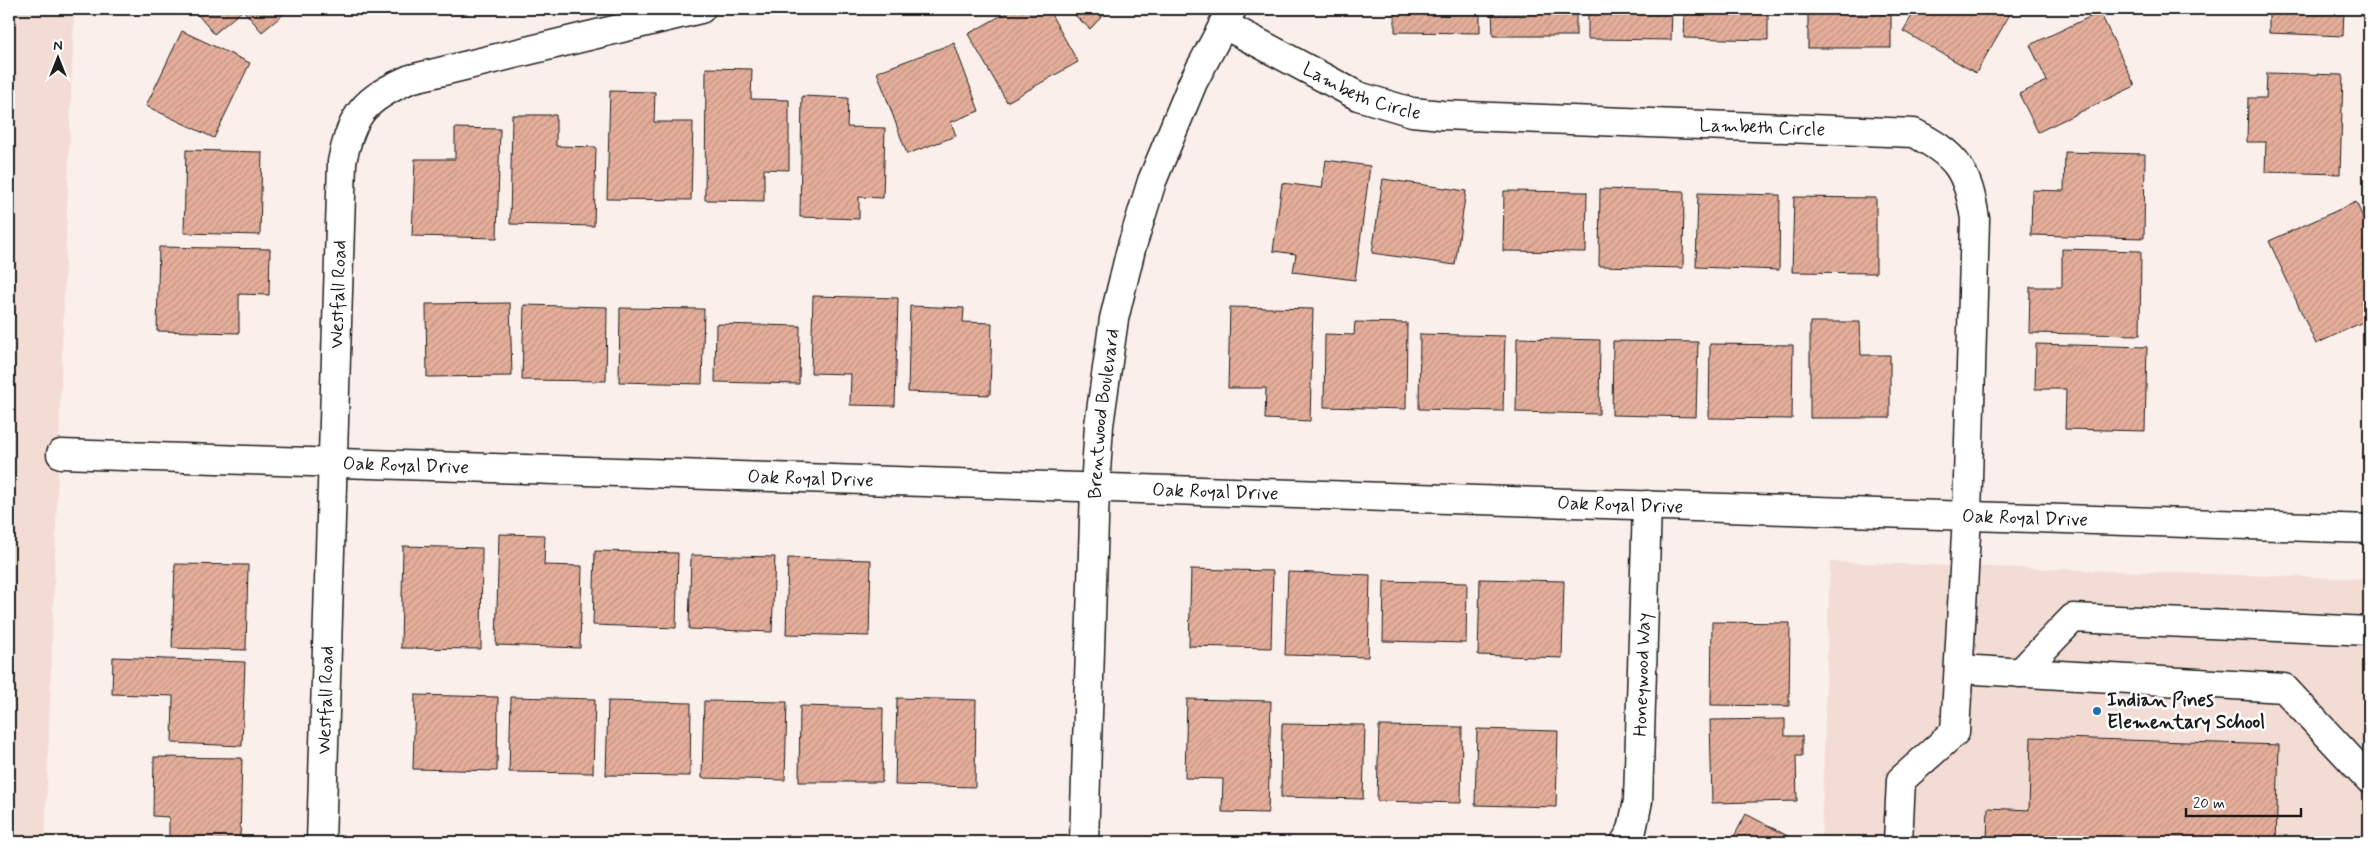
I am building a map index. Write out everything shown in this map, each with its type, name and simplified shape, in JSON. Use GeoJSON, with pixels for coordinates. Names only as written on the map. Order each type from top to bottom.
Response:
{"type":"FeatureCollection","features":[{"type":"Feature","properties":{"kind":"street","name":"Westfall Road"},"geometry":{"type":"LineString","coordinates":[[321,842],[342,162],[348,133],[362,108],[384,90],[410,79],[701,9]]}},
{"type":"Feature","properties":{"kind":"street","name":"Brentwood Boulevard"},"geometry":{"type":"LineString","coordinates":[[1084,842],[1095,488],[1099,425],[1114,319],[1131,249],[1152,181],[1193,82],[1228,16]]}},
{"type":"Feature","properties":{"kind":"street","name":"Lambeth Circle"},"geometry":{"type":"LineString","coordinates":[[1228,16],[1358,96],[1412,112],[1442,115],[1914,133],[1939,146],[1959,166],[1971,191],[1975,219],[1967,516],[1955,732],[1901,780],[1898,842]]}},
{"type":"Feature","properties":{"kind":"street","name":"Oak Royal Drive"},"geometry":{"type":"LineString","coordinates":[[61,454],[2369,529]]}},
{"type":"Feature","properties":{"kind":"street","name":"Honeywood Way"},"geometry":{"type":"LineString","coordinates":[[1625,842],[1632,830],[1638,801],[1647,506]]}},
{"type":"Feature","properties":{"kind":"street"},"geometry":{"type":"LineString","coordinates":[[2020,672],[2073,618],[2369,630]]}},
{"type":"Feature","properties":{"kind":"street"},"geometry":{"type":"LineString","coordinates":[[1959,669],[2284,688],[2369,779]]}},
{"type":"Feature","properties":{"kind":"shaded area"},"geometry":{"type":"Polygon","coordinates":[[[9,9],[74,9],[45,842],[9,842],[9,9]]]}},
{"type":"Feature","properties":{"kind":"shaded area","name":"Indian Pines Elementary School"},"geometry":{"type":"Polygon","coordinates":[[[1830,562],[2369,579],[2369,842],[1821,842],[1830,562]]]}},
{"type":"Feature","properties":{"kind":"building"},"geometry":{"type":"Polygon","coordinates":[[[193,9],[290,9],[262,32],[243,10],[214,34],[193,9]]]}},
{"type":"Feature","properties":{"kind":"building"},"geometry":{"type":"Polygon","coordinates":[[[1013,9],[1048,9],[1078,62],[1007,102],[968,34],[1013,9]]]}},
{"type":"Feature","properties":{"kind":"building"},"geometry":{"type":"Polygon","coordinates":[[[1068,9],[1109,9],[1090,29],[1068,9]]]}},
{"type":"Feature","properties":{"kind":"building"},"geometry":{"type":"Polygon","coordinates":[[[1395,9],[1480,9],[1480,33],[1395,32],[1395,9]]]}},
{"type":"Feature","properties":{"kind":"building"},"geometry":{"type":"Polygon","coordinates":[[[1492,9],[1576,9],[1576,36],[1493,36],[1492,9]]]}},
{"type":"Feature","properties":{"kind":"building"},"geometry":{"type":"Polygon","coordinates":[[[1588,9],[1672,9],[1671,40],[1588,39],[1588,9]]]}},
{"type":"Feature","properties":{"kind":"building"},"geometry":{"type":"Polygon","coordinates":[[[1685,9],[1768,9],[1768,40],[1684,38],[1685,9]]]}},
{"type":"Feature","properties":{"kind":"building"},"geometry":{"type":"Polygon","coordinates":[[[1808,9],[1891,9],[1891,48],[1808,48],[1808,9]]]}},
{"type":"Feature","properties":{"kind":"building"},"geometry":{"type":"Polygon","coordinates":[[[1916,9],[2013,9],[1976,73],[1903,31],[1916,9]]]}},
{"type":"Feature","properties":{"kind":"building"},"geometry":{"type":"Polygon","coordinates":[[[2269,9],[2344,9],[2343,36],[2269,33],[2269,9]]]}},
{"type":"Feature","properties":{"kind":"building"},"geometry":{"type":"Polygon","coordinates":[[[2100,12],[2135,86],[2038,132],[2019,94],[2047,81],[2030,45],[2100,12]]]}},
{"type":"Feature","properties":{"kind":"building"},"geometry":{"type":"Polygon","coordinates":[[[182,31],[250,63],[214,138],[146,106],[182,31]]]}},
{"type":"Feature","properties":{"kind":"building"},"geometry":{"type":"Polygon","coordinates":[[[954,43],[979,111],[951,122],[956,136],[907,154],[877,72],[954,43]]]}},
{"type":"Feature","properties":{"kind":"building"},"geometry":{"type":"Polygon","coordinates":[[[706,68],[752,69],[751,99],[789,100],[789,170],[764,169],[764,201],[705,200],[706,68]]]}},
{"type":"Feature","properties":{"kind":"building"},"geometry":{"type":"Polygon","coordinates":[[[2267,73],[2343,75],[2340,174],[2265,172],[2266,142],[2247,142],[2248,98],[2266,98],[2267,73]]]}},
{"type":"Feature","properties":{"kind":"building"},"geometry":{"type":"Polygon","coordinates":[[[610,91],[655,92],[654,122],[693,122],[691,200],[607,199],[610,91]]]}},
{"type":"Feature","properties":{"kind":"building"},"geometry":{"type":"Polygon","coordinates":[[[802,96],[848,98],[847,127],[885,128],[883,198],[859,197],[859,219],[800,217],[802,96]]]}},
{"type":"Feature","properties":{"kind":"building"},"geometry":{"type":"Polygon","coordinates":[[[512,115],[556,115],[556,146],[596,147],[594,226],[510,224],[512,115]]]}},
{"type":"Feature","properties":{"kind":"building"},"geometry":{"type":"Polygon","coordinates":[[[455,128],[500,129],[497,238],[412,236],[415,159],[455,159],[455,128]]]}},
{"type":"Feature","properties":{"kind":"building"},"geometry":{"type":"Polygon","coordinates":[[[186,150],[262,152],[260,235],[184,233],[186,150]]]}},
{"type":"Feature","properties":{"kind":"building"},"geometry":{"type":"Polygon","coordinates":[[[2065,152],[2145,154],[2144,238],[2031,235],[2032,190],[2064,191],[2065,152]]]}},
{"type":"Feature","properties":{"kind":"building"},"geometry":{"type":"Polygon","coordinates":[[[1326,160],[1370,166],[1355,280],[1293,272],[1296,254],[1273,251],[1282,183],[1322,188],[1326,160]]]}},
{"type":"Feature","properties":{"kind":"building"},"geometry":{"type":"Polygon","coordinates":[[[1383,179],[1466,191],[1455,265],[1372,253],[1383,179]]]}},
{"type":"Feature","properties":{"kind":"building"},"geometry":{"type":"Polygon","coordinates":[[[1600,189],[1684,191],[1683,268],[1599,266],[1600,189]]]}},
{"type":"Feature","properties":{"kind":"building"},"geometry":{"type":"Polygon","coordinates":[[[1504,191],[1587,192],[1586,252],[1503,251],[1504,191]]]}},
{"type":"Feature","properties":{"kind":"building"},"geometry":{"type":"Polygon","coordinates":[[[1698,193],[1780,195],[1779,270],[1696,267],[1698,193]]]}},
{"type":"Feature","properties":{"kind":"building"},"geometry":{"type":"Polygon","coordinates":[[[1794,197],[1876,198],[1876,273],[1792,272],[1794,197]]]}},
{"type":"Feature","properties":{"kind":"building"},"geometry":{"type":"Polygon","coordinates":[[[2356,202],[2369,230],[2369,319],[2316,344],[2269,241],[2356,202]]]}},
{"type":"Feature","properties":{"kind":"building"},"geometry":{"type":"Polygon","coordinates":[[[159,247],[270,249],[269,295],[239,294],[239,333],[157,331],[159,247]]]}},
{"type":"Feature","properties":{"kind":"building"},"geometry":{"type":"Polygon","coordinates":[[[2062,249],[2141,251],[2140,335],[2029,333],[2030,287],[2062,287],[2062,249]]]}},
{"type":"Feature","properties":{"kind":"building"},"geometry":{"type":"Polygon","coordinates":[[[813,296],[898,298],[895,406],[850,405],[851,374],[811,373],[813,296]]]}},
{"type":"Feature","properties":{"kind":"building"},"geometry":{"type":"Polygon","coordinates":[[[510,303],[512,376],[427,377],[426,304],[510,303]]]}},
{"type":"Feature","properties":{"kind":"building"},"geometry":{"type":"Polygon","coordinates":[[[524,305],[607,307],[606,381],[522,380],[524,305]]]}},
{"type":"Feature","properties":{"kind":"building"},"geometry":{"type":"Polygon","coordinates":[[[910,306],[964,308],[963,322],[992,323],[990,395],[908,392],[910,306]]]}},
{"type":"Feature","properties":{"kind":"building"},"geometry":{"type":"Polygon","coordinates":[[[1230,307],[1313,309],[1310,421],[1265,419],[1266,388],[1228,388],[1230,307]]]}},
{"type":"Feature","properties":{"kind":"building"},"geometry":{"type":"Polygon","coordinates":[[[620,308],[704,309],[702,384],[619,382],[620,308]]]}},
{"type":"Feature","properties":{"kind":"building"},"geometry":{"type":"Polygon","coordinates":[[[1355,322],[1407,323],[1406,409],[1324,407],[1325,334],[1354,335],[1355,322]]]}},
{"type":"Feature","properties":{"kind":"building"},"geometry":{"type":"Polygon","coordinates":[[[1810,322],[1860,322],[1861,355],[1890,355],[1890,418],[1810,418],[1810,322]]]}},
{"type":"Feature","properties":{"kind":"building"},"geometry":{"type":"Polygon","coordinates":[[[716,324],[800,326],[799,384],[715,382],[716,324]]]}},
{"type":"Feature","properties":{"kind":"building"},"geometry":{"type":"Polygon","coordinates":[[[1420,334],[1505,336],[1503,411],[1419,409],[1420,334]]]}},
{"type":"Feature","properties":{"kind":"building"},"geometry":{"type":"Polygon","coordinates":[[[1517,338],[1600,340],[1599,414],[1516,412],[1517,338]]]}},
{"type":"Feature","properties":{"kind":"building"},"geometry":{"type":"Polygon","coordinates":[[[1613,341],[1698,342],[1696,417],[1612,415],[1613,341]]]}},
{"type":"Feature","properties":{"kind":"building"},"geometry":{"type":"Polygon","coordinates":[[[1710,344],[1793,345],[1792,419],[1709,418],[1710,344]]]}},
{"type":"Feature","properties":{"kind":"building"},"geometry":{"type":"Polygon","coordinates":[[[2036,344],[2147,347],[2145,431],[2065,429],[2066,389],[2035,389],[2036,344]]]}},
{"type":"Feature","properties":{"kind":"building"},"geometry":{"type":"Polygon","coordinates":[[[499,534],[545,535],[544,565],[582,566],[580,648],[496,645],[499,534]]]}},
{"type":"Feature","properties":{"kind":"building"},"geometry":{"type":"Polygon","coordinates":[[[403,546],[482,548],[481,649],[401,648],[403,546]]]}},
{"type":"Feature","properties":{"kind":"building"},"geometry":{"type":"Polygon","coordinates":[[[595,551],[678,553],[676,628],[593,625],[595,551]]]}},
{"type":"Feature","properties":{"kind":"building"},"geometry":{"type":"Polygon","coordinates":[[[691,555],[775,557],[772,632],[689,629],[691,555]]]}},
{"type":"Feature","properties":{"kind":"building"},"geometry":{"type":"Polygon","coordinates":[[[788,558],[871,560],[869,636],[786,634],[788,558]]]}},
{"type":"Feature","properties":{"kind":"building"},"geometry":{"type":"Polygon","coordinates":[[[175,564],[248,565],[246,650],[172,648],[175,564]]]}},
{"type":"Feature","properties":{"kind":"building"},"geometry":{"type":"Polygon","coordinates":[[[1191,569],[1273,571],[1271,648],[1189,646],[1191,569]]]}},
{"type":"Feature","properties":{"kind":"building"},"geometry":{"type":"Polygon","coordinates":[[[1288,572],[1370,575],[1368,657],[1285,655],[1288,572]]]}},
{"type":"Feature","properties":{"kind":"building"},"geometry":{"type":"Polygon","coordinates":[[[1480,579],[1564,581],[1562,658],[1478,655],[1480,579]]]}},
{"type":"Feature","properties":{"kind":"building"},"geometry":{"type":"Polygon","coordinates":[[[1384,581],[1467,583],[1466,643],[1383,641],[1384,581]]]}},
{"type":"Feature","properties":{"kind":"building"},"geometry":{"type":"Polygon","coordinates":[[[1712,622],[1790,623],[1789,706],[1711,705],[1712,622]]]}},
{"type":"Feature","properties":{"kind":"building"},"geometry":{"type":"Polygon","coordinates":[[[113,657],[245,662],[242,746],[172,743],[173,696],[112,694],[113,657]]]}},
{"type":"Feature","properties":{"kind":"building"},"geometry":{"type":"Polygon","coordinates":[[[415,695],[498,697],[497,771],[413,769],[415,695]]]}},
{"type":"Feature","properties":{"kind":"building"},"geometry":{"type":"Polygon","coordinates":[[[511,697],[595,699],[593,773],[509,772],[511,697]]]}},
{"type":"Feature","properties":{"kind":"building"},"geometry":{"type":"Polygon","coordinates":[[[897,698],[976,700],[975,787],[895,785],[897,698]]]}},
{"type":"Feature","properties":{"kind":"building"},"geometry":{"type":"Polygon","coordinates":[[[1187,699],[1271,701],[1268,813],[1222,812],[1223,779],[1185,778],[1187,699]]]}},
{"type":"Feature","properties":{"kind":"building"},"geometry":{"type":"Polygon","coordinates":[[[608,701],[691,703],[690,776],[606,775],[608,701]]]}},
{"type":"Feature","properties":{"kind":"building"},"geometry":{"type":"Polygon","coordinates":[[[704,701],[787,702],[785,780],[702,778],[704,701]]]}},
{"type":"Feature","properties":{"kind":"building"},"geometry":{"type":"Polygon","coordinates":[[[800,706],[883,708],[882,782],[799,782],[800,706]]]}},
{"type":"Feature","properties":{"kind":"building"},"geometry":{"type":"Polygon","coordinates":[[[1785,719],[1785,736],[1802,736],[1802,756],[1796,756],[1797,801],[1712,803],[1710,720],[1785,719]]]}},
{"type":"Feature","properties":{"kind":"building"},"geometry":{"type":"Polygon","coordinates":[[[1282,724],[1365,725],[1363,799],[1281,797],[1282,724]]]}},
{"type":"Feature","properties":{"kind":"building"},"geometry":{"type":"Polygon","coordinates":[[[1379,726],[1462,727],[1461,803],[1377,801],[1379,726]]]}},
{"type":"Feature","properties":{"kind":"building"},"geometry":{"type":"Polygon","coordinates":[[[1477,729],[1558,731],[1556,807],[1475,805],[1477,729]]]}},
{"type":"Feature","properties":{"kind":"building"},"geometry":{"type":"Polygon","coordinates":[[[2031,737],[2279,745],[2276,842],[1973,842],[1974,840],[1987,841],[1988,808],[2029,810],[2031,737]]]}},
{"type":"Feature","properties":{"kind":"building"},"geometry":{"type":"Polygon","coordinates":[[[154,757],[242,758],[240,841],[169,840],[169,817],[153,816],[154,757]]]}},
{"type":"Feature","properties":{"kind":"building"},"geometry":{"type":"Polygon","coordinates":[[[1746,814],[1799,842],[1731,842],[1746,814]]]}},
{"type":"Feature","properties":{"kind":"place","name":"Indian Pines Elementary School"},"geometry":{"type":"Point","coordinates":[2097,711]}}]}
